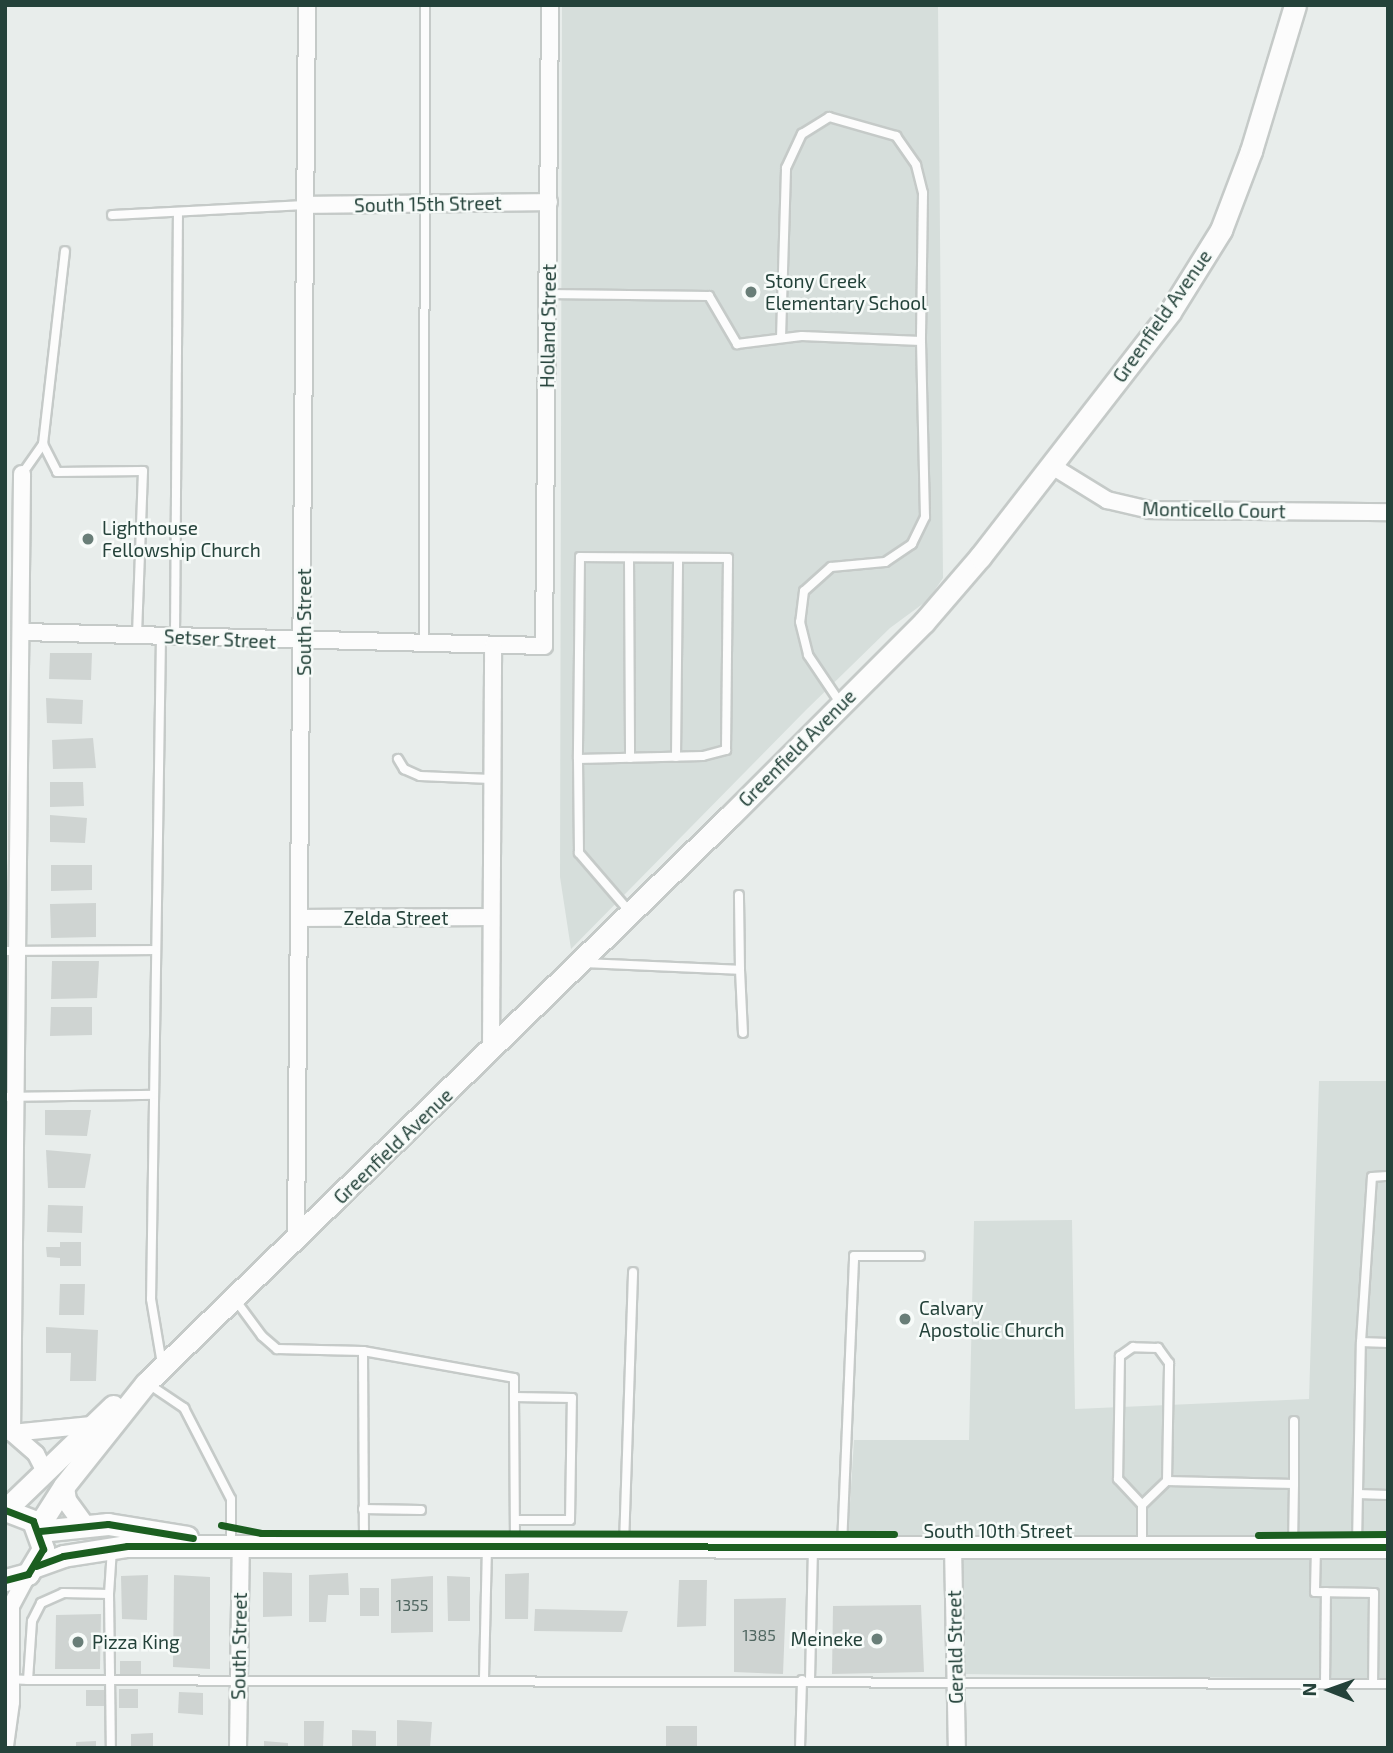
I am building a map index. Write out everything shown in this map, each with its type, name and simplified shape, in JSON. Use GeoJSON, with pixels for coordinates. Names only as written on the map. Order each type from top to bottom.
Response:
{"type":"FeatureCollection","features":[{"type":"Feature","properties":{"kind":"main road","name":"Greenfield Avenue"},"geometry":{"type":"LineString","coordinates":[[5,1510],[92,1426],[163,1366],[491,1051],[932,612],[1052,466],[1170,312],[1221,230],[1251,151],[1295,5]]}},
{"type":"Feature","properties":{"kind":"main road","name":"Greenfield Avenue"},"geometry":{"type":"LineString","coordinates":[[39,1529],[64,1486],[146,1382]]}},
{"type":"Feature","properties":{"kind":"main road"},"geometry":{"type":"LineString","coordinates":[[5,1510],[27,1516],[39,1529],[43,1549],[32,1570]]}},
{"type":"Feature","properties":{"kind":"main road","name":"South 10th Street"},"geometry":{"type":"LineString","coordinates":[[39,1529],[84,1525],[146,1529],[236,1545]]}},
{"type":"Feature","properties":{"kind":"main road","name":"South 10th Street"},"geometry":{"type":"LineString","coordinates":[[5,1580],[63,1556],[112,1547],[1388,1547]]}},
{"type":"Feature","properties":{"kind":"street","name":"South Street"},"geometry":{"type":"LineString","coordinates":[[296,1239],[301,919],[307,5]]}},
{"type":"Feature","properties":{"kind":"street","name":"Holland Street"},"geometry":{"type":"LineString","coordinates":[[544,646],[550,5]]}},
{"type":"Feature","properties":{"kind":"street","name":"South 15th Street"},"geometry":{"type":"LineString","coordinates":[[306,205],[549,202]]}},
{"type":"Feature","properties":{"kind":"street","name":"Monticello Court"},"geometry":{"type":"LineString","coordinates":[[1052,466],[1107,500],[1150,510],[1388,512]]}},
{"type":"Feature","properties":{"kind":"street"},"geometry":{"type":"LineString","coordinates":[[22,474],[23,632],[11,790],[9,1258],[12,1433],[36,1454],[45,1472]]}},
{"type":"Feature","properties":{"kind":"street","name":"Setser Street"},"geometry":{"type":"LineString","coordinates":[[23,632],[303,643],[544,646]]}},
{"type":"Feature","properties":{"kind":"street"},"geometry":{"type":"LineString","coordinates":[[491,1051],[493,646]]}},
{"type":"Feature","properties":{"kind":"street","name":"Zelda Street"},"geometry":{"type":"LineString","coordinates":[[301,919],[490,917]]}},
{"type":"Feature","properties":{"kind":"street"},"geometry":{"type":"LineString","coordinates":[[12,1433],[92,1426]]}},
{"type":"Feature","properties":{"kind":"street"},"geometry":{"type":"LineString","coordinates":[[64,1486],[66,1500],[84,1525]]}},
{"type":"Feature","properties":{"kind":"street","name":"South Street"},"geometry":{"type":"LineString","coordinates":[[236,1545],[238,1748]]}},
{"type":"Feature","properties":{"kind":"street","name":"Gerald Street"},"geometry":{"type":"LineString","coordinates":[[953,1546],[957,1748]]}},
{"type":"Feature","properties":{"kind":"street"},"geometry":{"type":"LineString","coordinates":[[5,1746],[12,1606],[32,1570]]}},
{"type":"Feature","properties":{"kind":"lane"},"geometry":{"type":"LineString","coordinates":[[424,645],[425,5]]}},
{"type":"Feature","properties":{"kind":"lane"},"geometry":{"type":"LineString","coordinates":[[781,338],[786,168],[802,134],[829,117],[896,136],[916,165],[923,192],[921,341],[925,517],[912,544],[885,562],[831,568],[804,591],[800,622],[808,655],[841,704]]}},
{"type":"Feature","properties":{"kind":"lane"},"geometry":{"type":"LineString","coordinates":[[112,215],[306,205]]}},
{"type":"Feature","properties":{"kind":"lane"},"geometry":{"type":"LineString","coordinates":[[163,1366],[151,1299],[156,950],[168,637],[178,212]]}},
{"type":"Feature","properties":{"kind":"lane"},"geometry":{"type":"LineString","coordinates":[[22,474],[43,444],[65,251]]}},
{"type":"Feature","properties":{"kind":"lane"},"geometry":{"type":"LineString","coordinates":[[548,295],[709,296],[737,344],[781,338],[921,341]]}},
{"type":"Feature","properties":{"kind":"lane"},"geometry":{"type":"LineString","coordinates":[[43,444],[57,472],[143,471],[137,636]]}},
{"type":"Feature","properties":{"kind":"lane"},"geometry":{"type":"LineString","coordinates":[[578,759],[676,757],[726,750],[727,558],[580,557],[578,759],[579,853],[629,912]]}},
{"type":"Feature","properties":{"kind":"lane"},"geometry":{"type":"LineString","coordinates":[[629,558],[629,758]]}},
{"type":"Feature","properties":{"kind":"lane"},"geometry":{"type":"LineString","coordinates":[[676,757],[678,558]]}},
{"type":"Feature","properties":{"kind":"lane"},"geometry":{"type":"LineString","coordinates":[[398,759],[404,769],[420,775],[491,779]]}},
{"type":"Feature","properties":{"kind":"lane"},"geometry":{"type":"LineString","coordinates":[[739,895],[743,1033]]}},
{"type":"Feature","properties":{"kind":"lane"},"geometry":{"type":"LineString","coordinates":[[11,951],[156,950]]}},
{"type":"Feature","properties":{"kind":"lane"},"geometry":{"type":"LineString","coordinates":[[579,963],[740,970]]}},
{"type":"Feature","properties":{"kind":"lane"},"geometry":{"type":"LineString","coordinates":[[10,1097],[154,1095]]}},
{"type":"Feature","properties":{"kind":"lane"},"geometry":{"type":"LineString","coordinates":[[1357,1547],[1361,1342],[1372,1177],[1388,1176]]}},
{"type":"Feature","properties":{"kind":"lane"},"geometry":{"type":"LineString","coordinates":[[842,1546],[853,1255],[920,1256]]}},
{"type":"Feature","properties":{"kind":"lane"},"geometry":{"type":"LineString","coordinates":[[624,1545],[633,1272]]}},
{"type":"Feature","properties":{"kind":"lane"},"geometry":{"type":"LineString","coordinates":[[234,1298],[262,1336],[277,1349],[363,1351],[514,1378],[515,1545]]}},
{"type":"Feature","properties":{"kind":"lane"},"geometry":{"type":"LineString","coordinates":[[1361,1342],[1388,1343]]}},
{"type":"Feature","properties":{"kind":"lane"},"geometry":{"type":"LineString","coordinates":[[1142,1546],[1142,1505],[1118,1479],[1120,1356],[1133,1347],[1158,1348],[1169,1363],[1167,1481]]}},
{"type":"Feature","properties":{"kind":"lane"},"geometry":{"type":"LineString","coordinates":[[363,1351],[364,1545]]}},
{"type":"Feature","properties":{"kind":"lane"},"geometry":{"type":"LineString","coordinates":[[146,1382],[184,1408],[231,1499],[236,1545]]}},
{"type":"Feature","properties":{"kind":"lane"},"geometry":{"type":"LineString","coordinates":[[514,1397],[572,1398],[570,1520],[514,1520]]}},
{"type":"Feature","properties":{"kind":"lane"},"geometry":{"type":"LineString","coordinates":[[1293,1547],[1294,1421]]}},
{"type":"Feature","properties":{"kind":"lane"},"geometry":{"type":"LineString","coordinates":[[1142,1505],[1167,1481],[1294,1484]]}},
{"type":"Feature","properties":{"kind":"lane"},"geometry":{"type":"LineString","coordinates":[[1358,1494],[1388,1495]]}},
{"type":"Feature","properties":{"kind":"lane"},"geometry":{"type":"LineString","coordinates":[[363,1509],[421,1510]]}},
{"type":"Feature","properties":{"kind":"lane"},"geometry":{"type":"LineString","coordinates":[[484,1678],[487,1545]]}},
{"type":"Feature","properties":{"kind":"lane"},"geometry":{"type":"LineString","coordinates":[[800,1748],[813,1546]]}},
{"type":"Feature","properties":{"kind":"lane"},"geometry":{"type":"LineString","coordinates":[[111,1748],[112,1547]]}},
{"type":"Feature","properties":{"kind":"lane"},"geometry":{"type":"LineString","coordinates":[[1316,1547],[1315,1592],[1374,1593],[1373,1684]]}},
{"type":"Feature","properties":{"kind":"lane"},"geometry":{"type":"LineString","coordinates":[[1325,1684],[1326,1592]]}},
{"type":"Feature","properties":{"kind":"lane"},"geometry":{"type":"LineString","coordinates":[[28,1681],[32,1621],[41,1603],[62,1593],[110,1594]]}},
{"type":"Feature","properties":{"kind":"lane"},"geometry":{"type":"LineString","coordinates":[[8,1679],[238,1682],[484,1678],[1388,1684]]}},
{"type":"Feature","properties":{"kind":"shaded area","name":"Stony Creek Elementary School"},"geometry":{"type":"Polygon","coordinates":[[[562,5],[938,5],[943,578],[928,600],[890,628],[806,710],[571,949],[560,877],[562,5]]]}},
{"type":"Feature","properties":{"kind":"shaded area"},"geometry":{"type":"Polygon","coordinates":[[[1319,1081],[1388,1081],[1388,1680],[962,1674],[960,1554],[847,1551],[854,1440],[969,1440],[974,1221],[1072,1220],[1075,1409],[1309,1399],[1319,1081]]]}},
{"type":"Feature","properties":{"kind":"building"},"geometry":{"type":"Polygon","coordinates":[[[50,653],[92,653],[91,680],[49,679],[50,653]]]}},
{"type":"Feature","properties":{"kind":"building"},"geometry":{"type":"Polygon","coordinates":[[[46,698],[83,700],[82,724],[47,723],[46,698]]]}},
{"type":"Feature","properties":{"kind":"building"},"geometry":{"type":"Polygon","coordinates":[[[93,738],[96,768],[53,769],[52,740],[93,738]]]}},
{"type":"Feature","properties":{"kind":"building"},"geometry":{"type":"Polygon","coordinates":[[[50,782],[83,782],[84,806],[50,807],[50,782]]]}},
{"type":"Feature","properties":{"kind":"building"},"geometry":{"type":"Polygon","coordinates":[[[50,815],[87,818],[85,843],[50,842],[50,815]]]}},
{"type":"Feature","properties":{"kind":"building"},"geometry":{"type":"Polygon","coordinates":[[[51,865],[92,865],[92,890],[51,891],[51,865]]]}},
{"type":"Feature","properties":{"kind":"building"},"geometry":{"type":"Polygon","coordinates":[[[96,903],[96,937],[51,938],[50,904],[96,903]]]}},
{"type":"Feature","properties":{"kind":"building"},"geometry":{"type":"Polygon","coordinates":[[[52,961],[99,961],[97,998],[51,999],[52,961]]]}},
{"type":"Feature","properties":{"kind":"building"},"geometry":{"type":"Polygon","coordinates":[[[51,1007],[92,1007],[92,1035],[50,1036],[51,1007]]]}},
{"type":"Feature","properties":{"kind":"building"},"geometry":{"type":"Polygon","coordinates":[[[45,1110],[91,1110],[87,1136],[45,1135],[45,1110]]]}},
{"type":"Feature","properties":{"kind":"building"},"geometry":{"type":"Polygon","coordinates":[[[46,1150],[91,1154],[85,1188],[48,1188],[46,1150]]]}},
{"type":"Feature","properties":{"kind":"building"},"geometry":{"type":"Polygon","coordinates":[[[48,1205],[83,1206],[82,1233],[47,1232],[48,1205]]]}},
{"type":"Feature","properties":{"kind":"building"},"geometry":{"type":"Polygon","coordinates":[[[60,1242],[81,1242],[81,1266],[60,1266],[60,1258],[47,1257],[46,1247],[60,1247],[60,1242]]]}},
{"type":"Feature","properties":{"kind":"building"},"geometry":{"type":"Polygon","coordinates":[[[60,1284],[85,1284],[84,1315],[59,1315],[60,1284]]]}},
{"type":"Feature","properties":{"kind":"building"},"geometry":{"type":"Polygon","coordinates":[[[46,1327],[98,1330],[96,1381],[70,1381],[71,1353],[46,1353],[46,1327]]]}},
{"type":"Feature","properties":{"kind":"building"},"geometry":{"type":"Polygon","coordinates":[[[263,1572],[292,1573],[292,1616],[263,1617],[263,1572]]]}},
{"type":"Feature","properties":{"kind":"building"},"geometry":{"type":"Polygon","coordinates":[[[348,1573],[349,1595],[328,1595],[326,1622],[309,1622],[309,1575],[348,1573]]]}},
{"type":"Feature","properties":{"kind":"building"},"geometry":{"type":"Polygon","coordinates":[[[529,1573],[528,1619],[505,1619],[505,1574],[529,1573]]]}},
{"type":"Feature","properties":{"kind":"building"},"geometry":{"type":"Polygon","coordinates":[[[148,1575],[147,1620],[122,1619],[121,1576],[148,1575]]]}},
{"type":"Feature","properties":{"kind":"building"},"geometry":{"type":"Polygon","coordinates":[[[174,1575],[210,1577],[210,1669],[173,1667],[174,1575]]]}},
{"type":"Feature","properties":{"kind":"building"},"geometry":{"type":"Polygon","coordinates":[[[433,1576],[433,1632],[391,1633],[391,1579],[433,1576]]]}},
{"type":"Feature","properties":{"kind":"building"},"geometry":{"type":"Polygon","coordinates":[[[447,1576],[470,1577],[470,1621],[448,1621],[447,1576]]]}},
{"type":"Feature","properties":{"kind":"building"},"geometry":{"type":"Polygon","coordinates":[[[679,1580],[707,1580],[706,1626],[677,1627],[679,1580]]]}},
{"type":"Feature","properties":{"kind":"building"},"geometry":{"type":"Polygon","coordinates":[[[360,1588],[379,1588],[379,1616],[360,1616],[360,1588]]]}},
{"type":"Feature","properties":{"kind":"building"},"geometry":{"type":"Polygon","coordinates":[[[786,1598],[783,1674],[734,1672],[734,1599],[786,1598]]]}},
{"type":"Feature","properties":{"kind":"building","name":"Meineke"},"geometry":{"type":"Polygon","coordinates":[[[921,1605],[924,1672],[832,1674],[833,1606],[921,1605]]]}},
{"type":"Feature","properties":{"kind":"building"},"geometry":{"type":"Polygon","coordinates":[[[535,1609],[628,1611],[622,1632],[534,1631],[535,1609]]]}},
{"type":"Feature","properties":{"kind":"building","name":"Pizza King"},"geometry":{"type":"Polygon","coordinates":[[[101,1614],[100,1669],[55,1669],[56,1615],[101,1614]]]}},
{"type":"Feature","properties":{"kind":"building"},"geometry":{"type":"Polygon","coordinates":[[[120,1661],[141,1661],[141,1677],[120,1677],[120,1661]]]}},
{"type":"Feature","properties":{"kind":"building"},"geometry":{"type":"Polygon","coordinates":[[[119,1689],[138,1689],[138,1708],[119,1708],[119,1689]]]}},
{"type":"Feature","properties":{"kind":"building"},"geometry":{"type":"Polygon","coordinates":[[[86,1690],[107,1690],[107,1706],[86,1706],[86,1690]]]}},
{"type":"Feature","properties":{"kind":"building"},"geometry":{"type":"Polygon","coordinates":[[[179,1692],[203,1693],[203,1715],[178,1713],[179,1692]]]}},
{"type":"Feature","properties":{"kind":"building"},"geometry":{"type":"Polygon","coordinates":[[[397,1720],[432,1722],[430,1748],[397,1748],[397,1720]]]}},
{"type":"Feature","properties":{"kind":"building"},"geometry":{"type":"Polygon","coordinates":[[[304,1721],[324,1721],[323,1748],[304,1748],[304,1721]]]}},
{"type":"Feature","properties":{"kind":"building"},"geometry":{"type":"Polygon","coordinates":[[[666,1726],[697,1726],[697,1748],[666,1748],[666,1726]]]}},
{"type":"Feature","properties":{"kind":"building"},"geometry":{"type":"Polygon","coordinates":[[[352,1730],[376,1731],[376,1748],[352,1748],[352,1730]]]}},
{"type":"Feature","properties":{"kind":"building"},"geometry":{"type":"Polygon","coordinates":[[[153,1733],[153,1748],[131,1748],[131,1734],[153,1733]]]}},
{"type":"Feature","properties":{"kind":"building"},"geometry":{"type":"Polygon","coordinates":[[[96,1741],[96,1748],[76,1748],[76,1742],[96,1741]]]}},
{"type":"Feature","properties":{"kind":"building"},"geometry":{"type":"Polygon","coordinates":[[[264,1741],[288,1743],[288,1748],[264,1748],[264,1741]]]}},
{"type":"Feature","properties":{"kind":"cycle path"},"geometry":{"type":"LineString","coordinates":[[5,1510],[33,1521],[43,1549],[28,1574],[5,1580]]}},
{"type":"Feature","properties":{"kind":"cycle path"},"geometry":{"type":"LineString","coordinates":[[40,1531],[108,1524],[193,1538]]}},
{"type":"Feature","properties":{"kind":"cycle path"},"geometry":{"type":"LineString","coordinates":[[221,1525],[261,1533],[894,1534]]}},
{"type":"Feature","properties":{"kind":"cycle path"},"geometry":{"type":"LineString","coordinates":[[1258,1535],[1388,1534]]}},
{"type":"Feature","properties":{"kind":"cycle path"},"geometry":{"type":"LineString","coordinates":[[36,1566],[63,1556],[127,1546],[1388,1547]]}},
{"type":"Feature","properties":{"kind":"place","name":"Stony Creek Elementary School"},"geometry":{"type":"Point","coordinates":[751,292]}},
{"type":"Feature","properties":{"kind":"place","name":"Lighthouse Fellowship Church"},"geometry":{"type":"Point","coordinates":[88,539]}},
{"type":"Feature","properties":{"kind":"place","name":"Calvary Apostolic Church"},"geometry":{"type":"Point","coordinates":[905,1319]}},
{"type":"Feature","properties":{"kind":"place","name":"Meineke"},"geometry":{"type":"Point","coordinates":[877,1639]}},
{"type":"Feature","properties":{"kind":"place","name":"Pizza King"},"geometry":{"type":"Point","coordinates":[78,1642]}}]}
